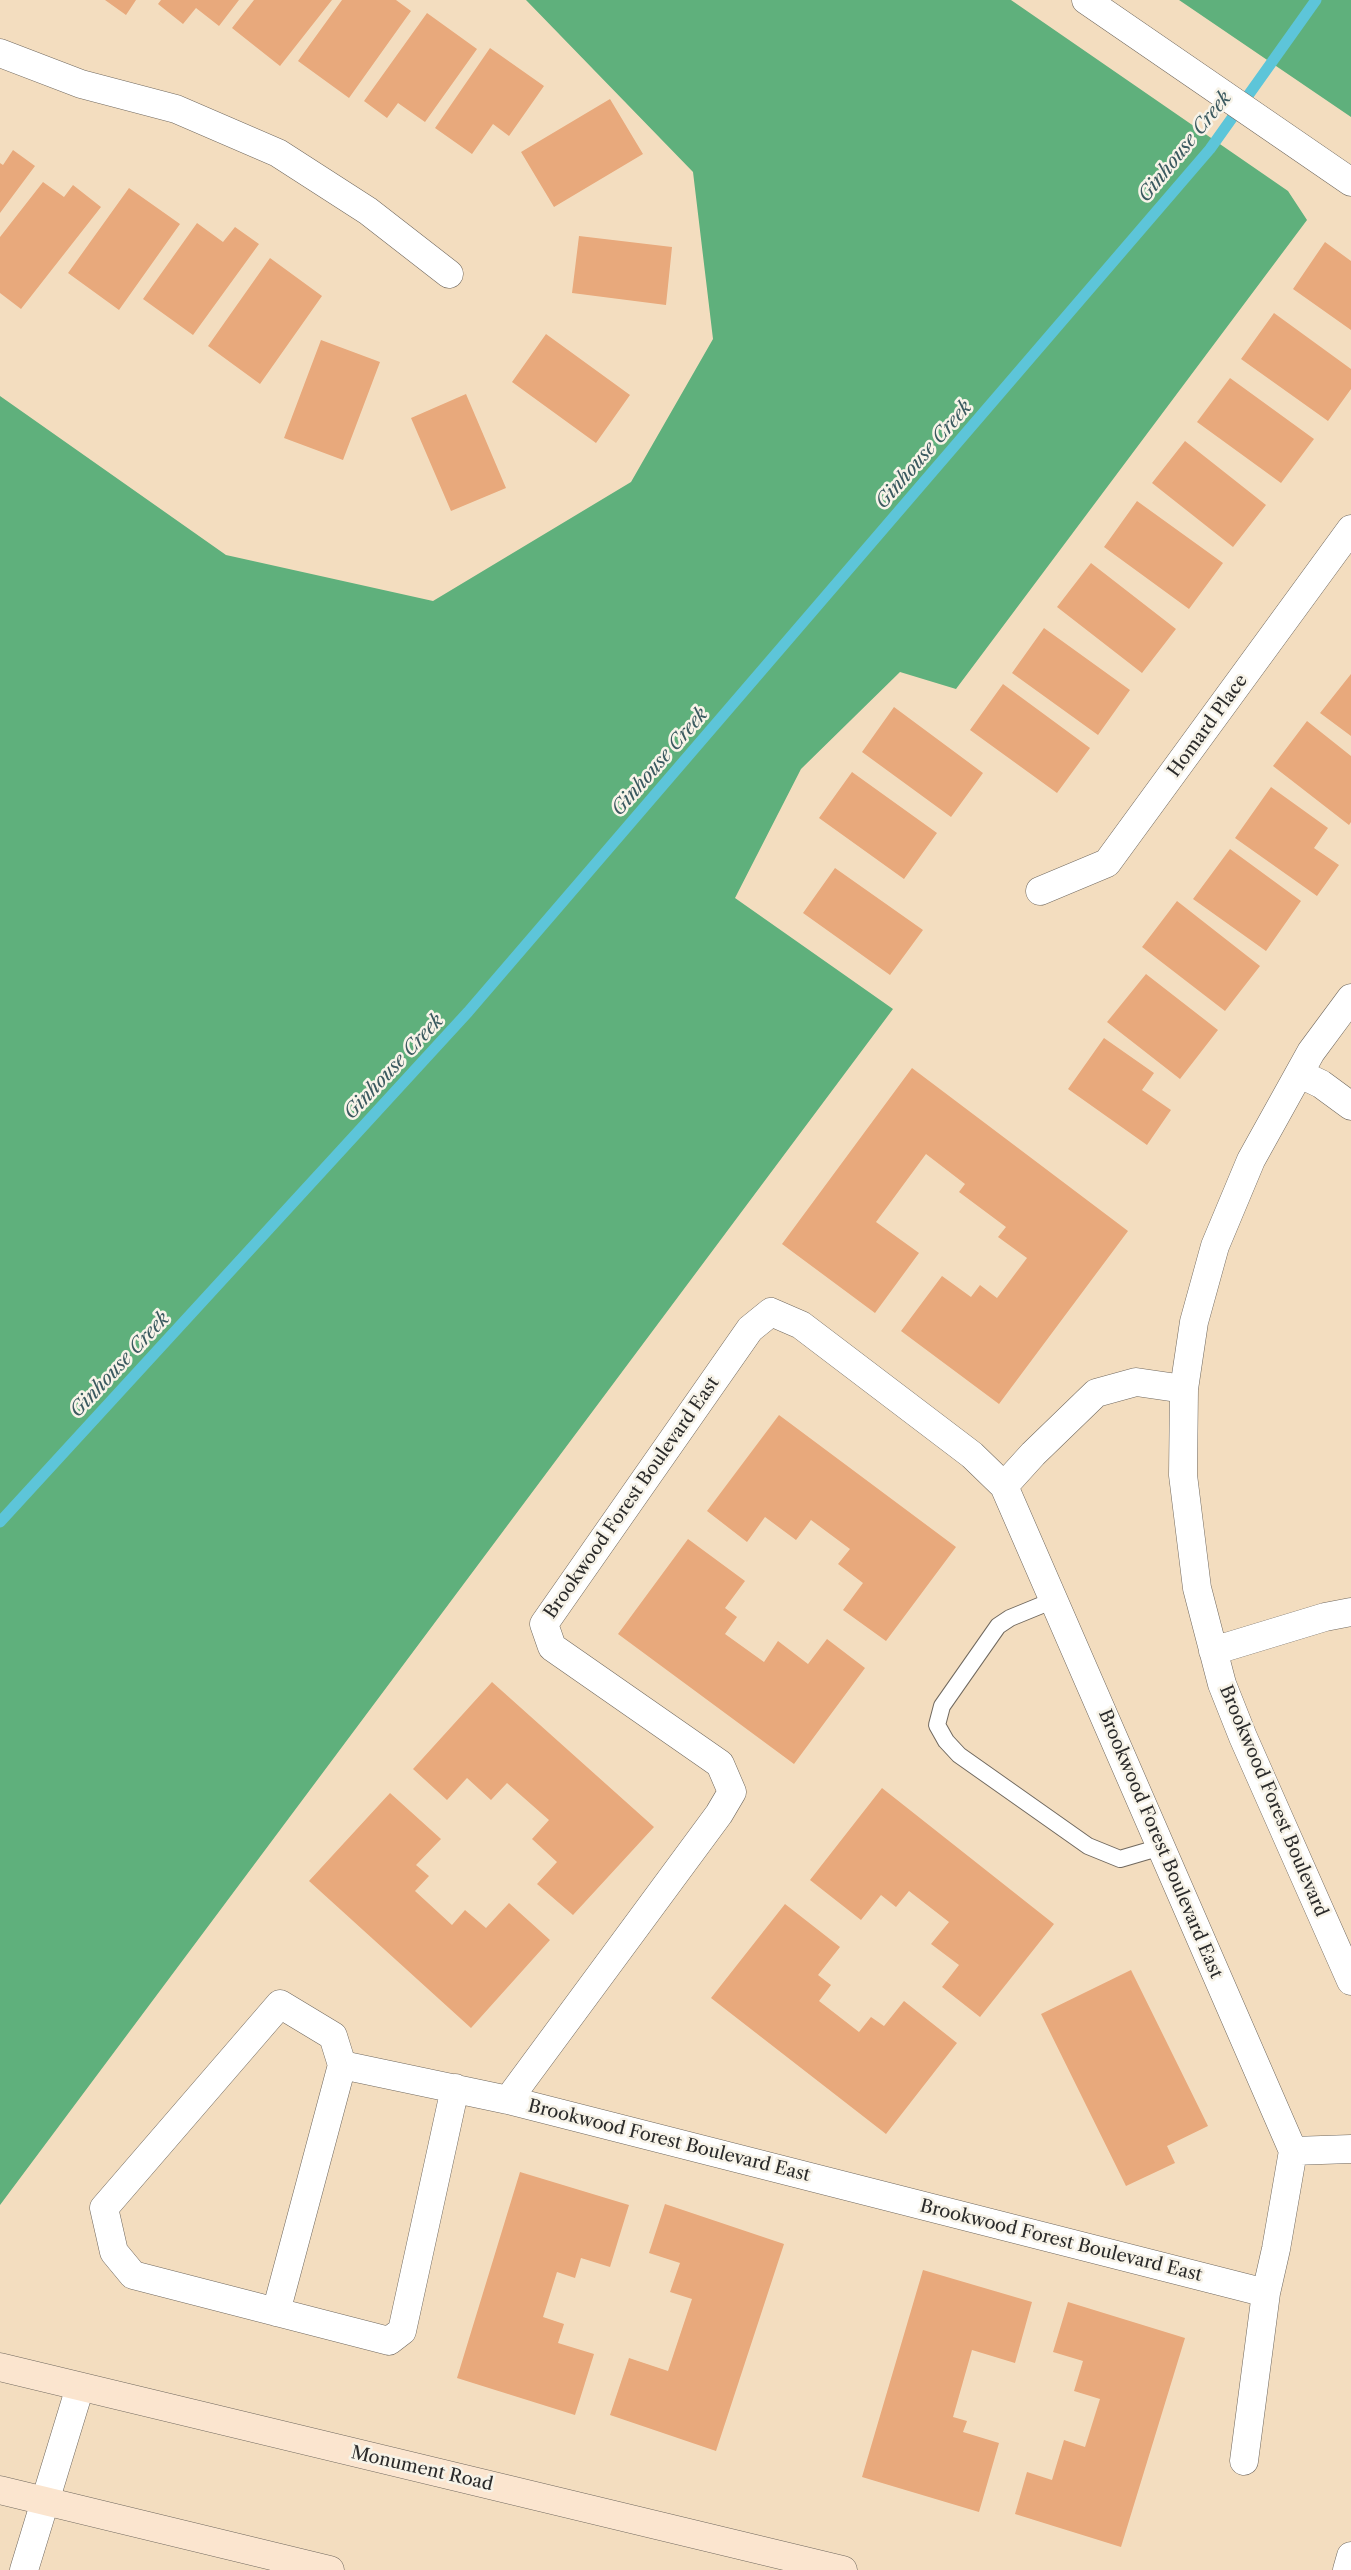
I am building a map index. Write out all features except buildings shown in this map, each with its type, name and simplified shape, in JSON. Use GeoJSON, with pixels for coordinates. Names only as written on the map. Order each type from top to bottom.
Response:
{"type":"FeatureCollection","features":[{"type":"Feature","properties":{"kind":"main road","name":"Monument Road"},"geometry":{"type":"LineString","coordinates":[[0,2367],[843,2570]]}},
{"type":"Feature","properties":{"kind":"main road"},"geometry":{"type":"LineString","coordinates":[[0,2490],[330,2570]]}},
{"type":"Feature","properties":{"kind":"street"},"geometry":{"type":"LineString","coordinates":[[1086,0],[1258,120],[1351,182]]}},
{"type":"Feature","properties":{"kind":"street"},"geometry":{"type":"LineString","coordinates":[[0,53],[81,84],[176,109],[278,153],[368,211],[448,274]]}},
{"type":"Feature","properties":{"kind":"street","name":"Homard Place"},"geometry":{"type":"LineString","coordinates":[[1040,891],[1107,864],[1351,529]]}},
{"type":"Feature","properties":{"kind":"street","name":"Brookwood Forest Boulevard"},"geometry":{"type":"LineString","coordinates":[[1347,1013],[1312,1052],[1251,1160],[1215,1246],[1194,1322],[1184,1389],[1183,1475],[1197,1588],[1222,1684],[1242,1737],[1351,1981]]}},
{"type":"Feature","properties":{"kind":"street"},"geometry":{"type":"LineString","coordinates":[[1300,1074],[1321,1084],[1351,1106]]}},
{"type":"Feature","properties":{"kind":"street","name":"Brookwood Forest Boulevard East"},"geometry":{"type":"LineString","coordinates":[[1266,2292],[508,2100],[719,1814],[732,1792],[720,1764],[552,1647],[544,1624],[750,1329],[771,1312],[801,1325],[972,1455],[1004,1486],[1294,2152]]}},
{"type":"Feature","properties":{"kind":"street"},"geometry":{"type":"LineString","coordinates":[[1004,1486],[1096,1393],[1136,1382],[1184,1389]]}},
{"type":"Feature","properties":{"kind":"street"},"geometry":{"type":"LineString","coordinates":[[1213,1651],[1325,1617],[1351,1612]]}},
{"type":"Feature","properties":{"kind":"street"},"geometry":{"type":"LineString","coordinates":[[276,2312],[342,2065],[333,2036],[280,2004],[104,2208],[114,2252],[133,2275],[276,2312],[389,2341],[402,2331],[455,2088]]}},
{"type":"Feature","properties":{"kind":"street"},"geometry":{"type":"LineString","coordinates":[[342,2065],[508,2100]]}},
{"type":"Feature","properties":{"kind":"street"},"geometry":{"type":"LineString","coordinates":[[1244,2461],[1266,2292],[1294,2152],[1351,2149]]}},
{"type":"Feature","properties":{"kind":"street"},"geometry":{"type":"LineString","coordinates":[[24,2570],[80,2387]]}},
{"type":"Feature","properties":{"kind":"street"},"geometry":{"type":"LineString","coordinates":[[1347,2570],[1351,2556]]}},
{"type":"Feature","properties":{"kind":"lane"},"geometry":{"type":"LineString","coordinates":[[1054,1600],[1010,1618],[998,1626],[942,1706],[937,1725],[946,1741],[959,1755],[1088,1846],[1120,1859],[1161,1847]]}},
{"type":"Feature","properties":{"kind":"green space"},"geometry":{"type":"Polygon","coordinates":[[[526,0],[1011,0],[1288,191],[1307,220],[956,689],[900,672],[801,769],[735,898],[893,1009],[0,2205],[0,396],[226,555],[433,601],[631,482],[713,339],[693,172],[526,0]]]}},
{"type":"Feature","properties":{"kind":"green space"},"geometry":{"type":"Polygon","coordinates":[[[1179,0],[1351,0],[1351,117],[1179,0]]]}},
{"type":"Feature","properties":{"kind":"waterway","name":"Ginhouse Creek"},"geometry":{"type":"LineString","coordinates":[[0,1522],[468,1012],[1210,149],[1316,0]]}}]}
